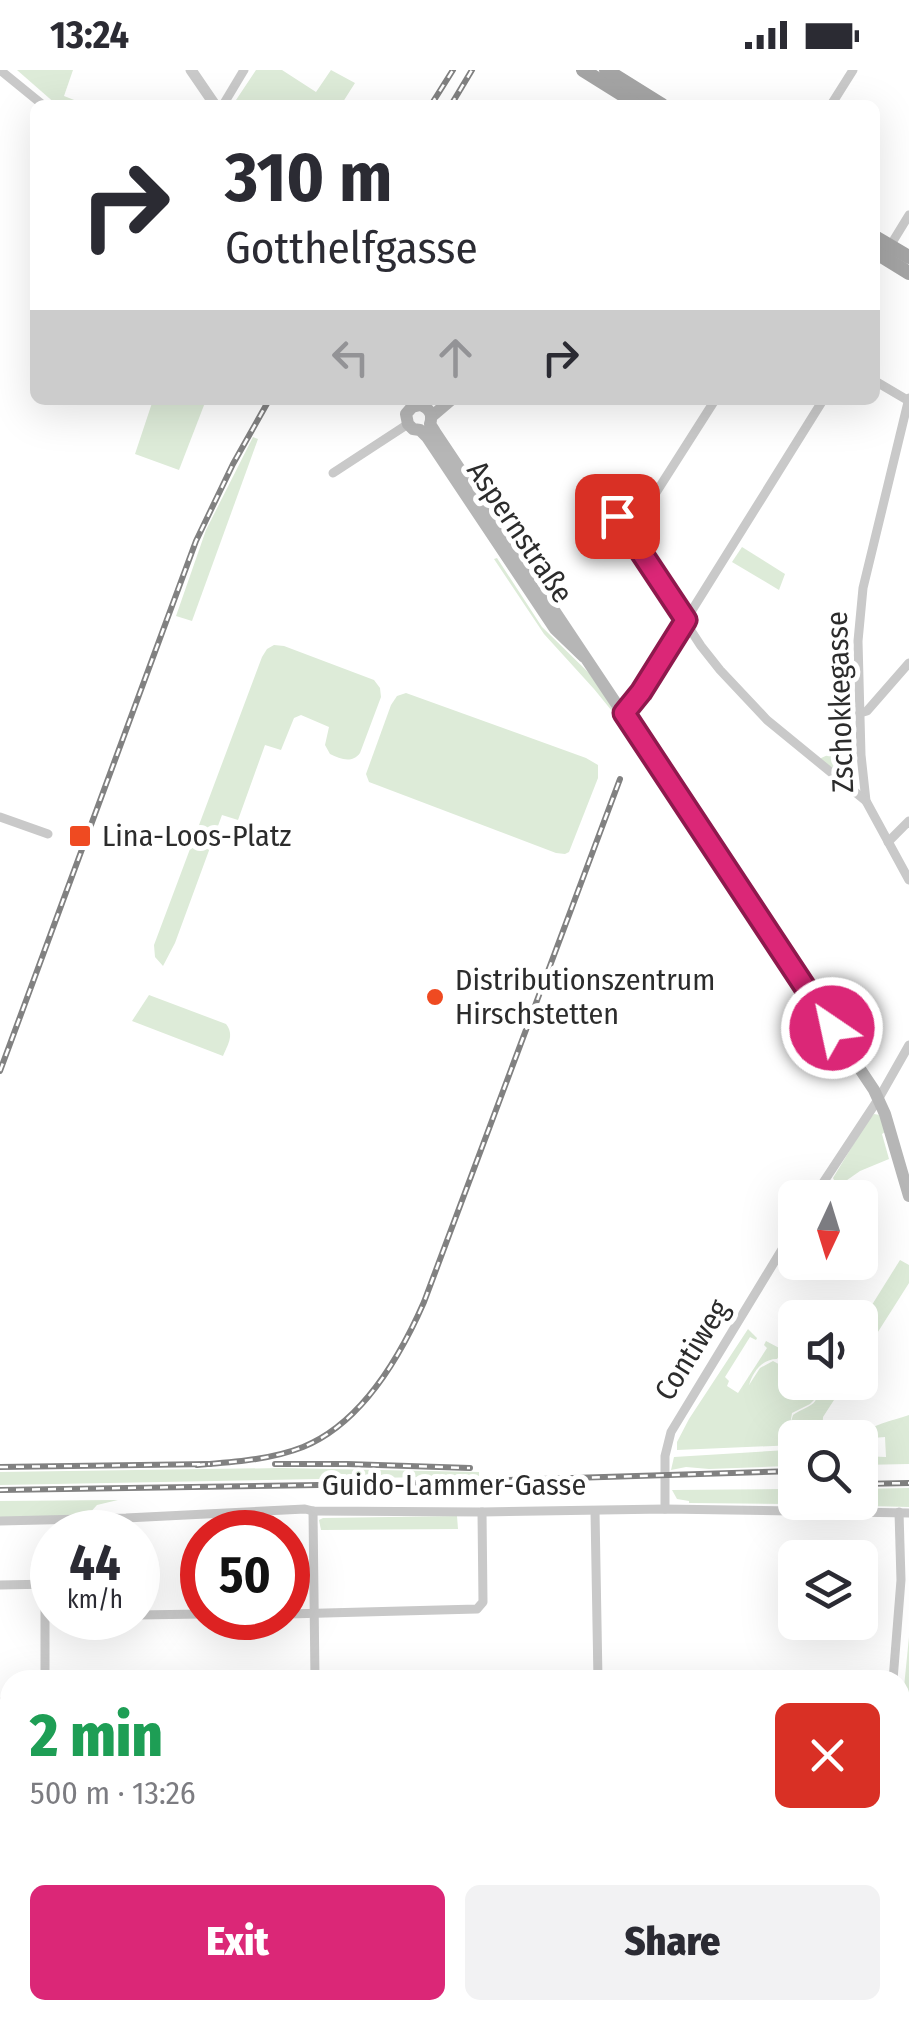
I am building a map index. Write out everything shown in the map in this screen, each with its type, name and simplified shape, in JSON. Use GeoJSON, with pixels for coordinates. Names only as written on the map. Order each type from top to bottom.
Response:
{"type":"FeatureCollection","features":[{"type":"Feature","properties":{"kind":"main road"},"geometry":{"type":"LineString","coordinates":[[583,70],[631,100]]}},
{"type":"Feature","properties":{"kind":"main road"},"geometry":{"type":"LineString","coordinates":[[606,70],[651,100]]}},
{"type":"Feature","properties":{"kind":"main road"},"geometry":{"type":"LineString","coordinates":[[882,249],[909,257]]}},
{"type":"Feature","properties":{"kind":"main road"},"geometry":{"type":"LineString","coordinates":[[882,249],[909,273]]}},
{"type":"Feature","properties":{"kind":"main road","name":"Aspernstraße"},"geometry":{"type":"LineString","coordinates":[[419,412],[878,1098],[905,1169],[909,1196]]}},
{"type":"Feature","properties":{"kind":"street"},"geometry":{"type":"LineString","coordinates":[[0,70],[37,100]]}},
{"type":"Feature","properties":{"kind":"street"},"geometry":{"type":"LineString","coordinates":[[192,70],[212,100]]}},
{"type":"Feature","properties":{"kind":"street"},"geometry":{"type":"LineString","coordinates":[[226,100],[244,70]]}},
{"type":"Feature","properties":{"kind":"street"},"geometry":{"type":"LineString","coordinates":[[834,100],[853,70]]}},
{"type":"Feature","properties":{"kind":"street"},"geometry":{"type":"LineString","coordinates":[[882,249],[909,215]]}},
{"type":"Feature","properties":{"kind":"street"},"geometry":{"type":"LineString","coordinates":[[880,384],[908,400]]}},
{"type":"Feature","properties":{"kind":"street","name":"Zschokkegasse"},"geometry":{"type":"LineString","coordinates":[[908,400],[863,588],[858,641],[860,755],[866,801],[909,880]]}},
{"type":"Feature","properties":{"kind":"street"},"geometry":{"type":"LineString","coordinates":[[629,534],[712,405]]}},
{"type":"Feature","properties":{"kind":"street"},"geometry":{"type":"LineString","coordinates":[[624,713],[641,692],[820,405]]}},
{"type":"Feature","properties":{"kind":"street"},"geometry":{"type":"LineString","coordinates":[[334,473],[419,412]]}},
{"type":"Feature","properties":{"kind":"street"},"geometry":{"type":"LineString","coordinates":[[605,498],[720,670],[768,720],[866,801]]}},
{"type":"Feature","properties":{"kind":"street"},"geometry":{"type":"LineString","coordinates":[[860,712],[867,710],[909,662]]}},
{"type":"Feature","properties":{"kind":"street"},"geometry":{"type":"LineString","coordinates":[[0,817],[48,834]]}},
{"type":"Feature","properties":{"kind":"street"},"geometry":{"type":"LineString","coordinates":[[888,842],[909,821]]}},
{"type":"Feature","properties":{"kind":"street"},"geometry":{"type":"LineString","coordinates":[[825,1180],[909,1045]]}},
{"type":"Feature","properties":{"kind":"street","name":"Contiweg"},"geometry":{"type":"LineString","coordinates":[[665,1508],[665,1456],[671,1432],[778,1256]]}},
{"type":"Feature","properties":{"kind":"street","name":"Guido-Lammer-Gasse"},"geometry":{"type":"LineString","coordinates":[[0,1522],[305,1508],[904,1512]]}},
{"type":"Feature","properties":{"kind":"street"},"geometry":{"type":"LineString","coordinates":[[313,1511],[315,1670]]}},
{"type":"Feature","properties":{"kind":"street"},"geometry":{"type":"LineString","coordinates":[[595,1511],[598,1670]]}},
{"type":"Feature","properties":{"kind":"street"},"geometry":{"type":"LineString","coordinates":[[310,1614],[478,1609],[483,1602],[482,1512]]}},
{"type":"Feature","properties":{"kind":"street"},"geometry":{"type":"LineString","coordinates":[[894,1670],[904,1512]]}},
{"type":"Feature","properties":{"kind":"street"},"geometry":{"type":"LineString","coordinates":[[0,1585],[30,1584]]}},
{"type":"Feature","properties":{"kind":"street"},"geometry":{"type":"LineString","coordinates":[[45,1670],[47,1640]]}},
{"type":"Feature","properties":{"kind":"green space"},"geometry":{"type":"Polygon","coordinates":[[[17,70],[73,70],[64,96],[74,100],[51,100],[17,70]]]}},
{"type":"Feature","properties":{"kind":"green space"},"geometry":{"type":"Polygon","coordinates":[[[256,70],[282,70],[316,92],[331,70],[355,83],[344,100],[236,100],[256,70]]]}},
{"type":"Feature","properties":{"kind":"green space"},"geometry":{"type":"Polygon","coordinates":[[[151,405],[204,405],[179,470],[135,454],[151,405]]]}},
{"type":"Feature","properties":{"kind":"green space"},"geometry":{"type":"Polygon","coordinates":[[[253,437],[258,439],[192,621],[176,616],[206,530],[253,437]]]}},
{"type":"Feature","properties":{"kind":"green space"},"geometry":{"type":"Polygon","coordinates":[[[742,547],[785,574],[779,590],[732,562],[742,547]]]}},
{"type":"Feature","properties":{"kind":"green space"},"geometry":{"type":"Polygon","coordinates":[[[497,558],[542,627],[589,673],[618,715],[544,634],[494,559],[497,558]]]}},
{"type":"Feature","properties":{"kind":"green space"},"geometry":{"type":"Polygon","coordinates":[[[274,645],[374,680],[381,697],[360,753],[353,758],[330,754],[325,745],[329,727],[301,715],[294,718],[281,750],[265,745],[238,820],[222,815],[163,966],[155,957],[154,945],[262,657],[274,645]]]}},
{"type":"Feature","properties":{"kind":"green space"},"geometry":{"type":"Polygon","coordinates":[[[406,693],[598,765],[598,778],[569,852],[556,853],[369,782],[366,774],[391,705],[397,696],[406,693]]]}},
{"type":"Feature","properties":{"kind":"green space"},"geometry":{"type":"Polygon","coordinates":[[[854,743],[857,778],[849,781],[819,759],[854,743]]]}},
{"type":"Feature","properties":{"kind":"green space"},"geometry":{"type":"Polygon","coordinates":[[[149,995],[226,1024],[230,1036],[223,1056],[132,1021],[149,995]]]}},
{"type":"Feature","properties":{"kind":"green space"},"geometry":{"type":"Polygon","coordinates":[[[874,1114],[880,1115],[889,1159],[847,1180],[834,1180],[833,1178],[874,1114]]]}},
{"type":"Feature","properties":{"kind":"green space"},"geometry":{"type":"Polygon","coordinates":[[[900,1260],[909,1265],[909,1283],[878,1332],[875,1300],[900,1260]]]}},
{"type":"Feature","properties":{"kind":"green space"},"geometry":{"type":"Polygon","coordinates":[[[748,1329],[757,1338],[750,1337],[725,1377],[729,1381],[727,1386],[738,1393],[767,1348],[766,1341],[778,1347],[778,1358],[759,1367],[749,1385],[760,1368],[773,1361],[778,1364],[778,1400],[814,1400],[792,1413],[791,1420],[778,1420],[778,1446],[677,1450],[689,1419],[748,1329]]]}},
{"type":"Feature","properties":{"kind":"green space"},"geometry":{"type":"Polygon","coordinates":[[[816,1400],[834,1400],[823,1417],[792,1420],[816,1400]]]}},
{"type":"Feature","properties":{"kind":"green space"},"geometry":{"type":"Polygon","coordinates":[[[909,1415],[909,1464],[878,1465],[878,1457],[886,1457],[885,1437],[878,1438],[878,1425],[909,1415]]]}},
{"type":"Feature","properties":{"kind":"green space"},"geometry":{"type":"Polygon","coordinates":[[[778,1451],[778,1466],[671,1470],[674,1457],[778,1451]]]}},
{"type":"Feature","properties":{"kind":"green space"},"geometry":{"type":"Polygon","coordinates":[[[281,1468],[479,1472],[479,1476],[0,1485],[0,1472],[281,1468]]]}},
{"type":"Feature","properties":{"kind":"green space"},"geometry":{"type":"Polygon","coordinates":[[[909,1488],[909,1507],[878,1506],[878,1489],[909,1488]]]}},
{"type":"Feature","properties":{"kind":"green space"},"geometry":{"type":"Polygon","coordinates":[[[778,1489],[778,1504],[689,1503],[677,1499],[672,1490],[778,1489]]]}},
{"type":"Feature","properties":{"kind":"green space"},"geometry":{"type":"Polygon","coordinates":[[[118,1500],[92,1510],[30,1510],[30,1517],[0,1518],[0,1501],[118,1500]]]}},
{"type":"Feature","properties":{"kind":"green space"},"geometry":{"type":"Polygon","coordinates":[[[457,1516],[458,1529],[321,1530],[319,1520],[323,1518],[457,1516]]]}},
{"type":"Feature","properties":{"kind":"railway"},"geometry":{"type":"LineString","coordinates":[[434,100],[453,70]]}},
{"type":"Feature","properties":{"kind":"railway"},"geometry":{"type":"LineString","coordinates":[[454,100],[472,70]]}},
{"type":"Feature","properties":{"kind":"railway"},"geometry":{"type":"LineString","coordinates":[[0,1071],[196,541],[266,405]]}},
{"type":"Feature","properties":{"kind":"railway"},"geometry":{"type":"LineString","coordinates":[[197,1465],[264,1458],[303,1447],[343,1422],[391,1366],[424,1302],[620,779]]}},
{"type":"Feature","properties":{"kind":"railway"},"geometry":{"type":"LineString","coordinates":[[0,1467],[210,1464]]}},
{"type":"Feature","properties":{"kind":"railway"},"geometry":{"type":"LineString","coordinates":[[275,1464],[470,1468]]}},
{"type":"Feature","properties":{"kind":"railway"},"geometry":{"type":"LineString","coordinates":[[0,1490],[383,1484],[778,1472]]}},
{"type":"Feature","properties":{"kind":"railway"},"geometry":{"type":"LineString","coordinates":[[878,1484],[909,1483]]}},
{"type":"Feature","properties":{"kind":"place","name":"Lina-Loos-Platz"},"geometry":{"type":"Point","coordinates":[80,836]}},
{"type":"Feature","properties":{"kind":"place","name":"Distributionszentrum Hirschstetten"},"geometry":{"type":"Point","coordinates":[435,997]}},
{"type":"Feature","properties":{"kind":"route"},"geometry":{"type":"LineString","coordinates":[[617,516],[686,620],[624,713],[832,1028]]}}]}
